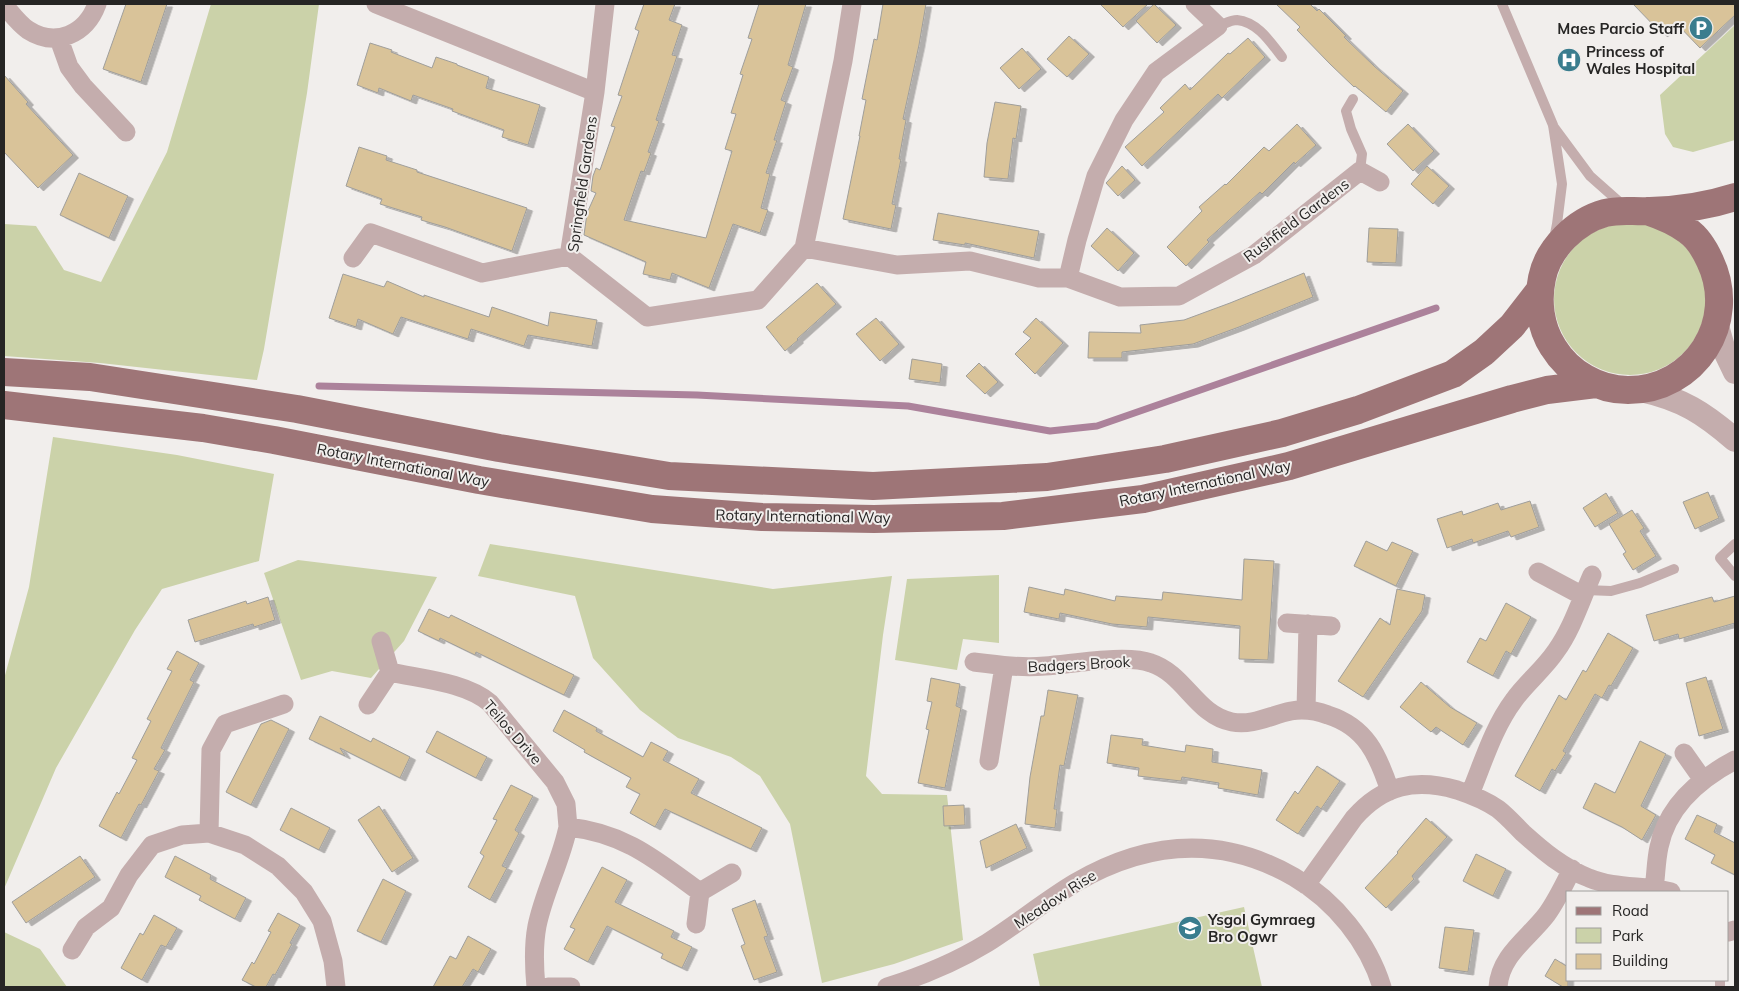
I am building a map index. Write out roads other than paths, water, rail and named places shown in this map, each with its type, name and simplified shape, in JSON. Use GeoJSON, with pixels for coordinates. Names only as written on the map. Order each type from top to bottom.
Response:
{"type":"FeatureCollection","features":[{"type":"Feature","properties":{"kind":"main road"},"geometry":{"type":"LineString","coordinates":[[1638,210],[1670,219],[1689,231],[1704,249],[1715,270],[1720,293],[1720,309],[1717,326],[1706,350],[1689,369],[1666,384],[1641,390],[1618,390],[1596,384],[1571,369],[1552,347],[1541,320],[1540,290],[1543,273],[1550,257],[1564,238],[1582,223],[1604,213],[1638,210],[1690,208],[1735,197]]}},
{"type":"Feature","properties":{"kind":"main road"},"geometry":{"type":"LineString","coordinates":[[1720,293],[1735,265]]}},
{"type":"Feature","properties":{"kind":"main road","name":"Rotary International Way"},"geometry":{"type":"LineString","coordinates":[[4,372],[90,377],[287,408],[499,448],[669,476],[873,486],[980,481],[1048,477],[1165,460],[1282,433],[1358,410],[1453,374],[1484,352],[1512,326],[1540,290]]}},
{"type":"Feature","properties":{"kind":"main road","name":"Rotary International Way"},"geometry":{"type":"LineString","coordinates":[[4,405],[203,428],[479,480],[652,509],[762,517],[894,518],[1003,516],[1143,499],[1289,466],[1547,390],[1596,384]]}},
{"type":"Feature","properties":{"kind":"street"},"geometry":{"type":"LineString","coordinates":[[4,5],[27,29],[43,37],[59,39],[74,33],[85,23],[97,4]]}},
{"type":"Feature","properties":{"kind":"street"},"geometry":{"type":"LineString","coordinates":[[376,4],[595,92]]}},
{"type":"Feature","properties":{"kind":"street","name":"Springfield Gardens"},"geometry":{"type":"LineString","coordinates":[[605,4],[595,92],[569,256],[647,317],[758,300],[804,248],[843,61],[852,4]]}},
{"type":"Feature","properties":{"kind":"street"},"geometry":{"type":"LineString","coordinates":[[1068,278],[1096,176],[1124,120],[1156,72],[1218,26],[1195,4]]}},
{"type":"Feature","properties":{"kind":"street"},"geometry":{"type":"LineString","coordinates":[[59,39],[69,67],[83,86],[126,132]]}},
{"type":"Feature","properties":{"kind":"street","name":"Rushfield Gardens"},"geometry":{"type":"LineString","coordinates":[[804,248],[897,265],[970,261],[1039,278],[1068,278],[1120,297],[1179,296],[1254,255],[1360,171],[1380,182]]}},
{"type":"Feature","properties":{"kind":"street"},"geometry":{"type":"LineString","coordinates":[[353,258],[371,233],[482,272],[569,256]]}},
{"type":"Feature","properties":{"kind":"street"},"geometry":{"type":"LineString","coordinates":[[1717,326],[1723,347],[1735,372]]}},
{"type":"Feature","properties":{"kind":"street"},"geometry":{"type":"LineString","coordinates":[[1641,390],[1687,404],[1735,440]]}},
{"type":"Feature","properties":{"kind":"street"},"geometry":{"type":"LineString","coordinates":[[1470,794],[1493,737],[1504,717],[1514,700],[1556,652],[1587,587],[1538,572]]}},
{"type":"Feature","properties":{"kind":"street"},"geometry":{"type":"LineString","coordinates":[[1287,623],[1331,626]]}},
{"type":"Feature","properties":{"kind":"street"},"geometry":{"type":"LineString","coordinates":[[1306,710],[1308,624]]}},
{"type":"Feature","properties":{"kind":"street"},"geometry":{"type":"LineString","coordinates":[[368,705],[390,672],[381,641]]}},
{"type":"Feature","properties":{"kind":"street","name":"Badgers Brook"},"geometry":{"type":"LineString","coordinates":[[974,662],[1022,667],[1111,660],[1138,660],[1164,669],[1176,678],[1203,707],[1218,718],[1243,723],[1254,722],[1294,710],[1320,712],[1335,717],[1356,728],[1374,754],[1390,791]]}},
{"type":"Feature","properties":{"kind":"street"},"geometry":{"type":"LineString","coordinates":[[989,761],[1004,666]]}},
{"type":"Feature","properties":{"kind":"street","name":"Teilos Drive"},"geometry":{"type":"LineString","coordinates":[[390,672],[468,689],[480,695],[490,703],[555,782],[566,804],[568,826],[565,842],[544,900],[538,924],[533,962],[536,987]]}},
{"type":"Feature","properties":{"kind":"street"},"geometry":{"type":"LineString","coordinates":[[209,832],[212,750],[225,724],[284,704]]}},
{"type":"Feature","properties":{"kind":"street"},"geometry":{"type":"LineString","coordinates":[[1684,753],[1703,780]]}},
{"type":"Feature","properties":{"kind":"street"},"geometry":{"type":"LineString","coordinates":[[1306,885],[1354,818],[1369,802],[1404,785],[1432,784],[1470,794],[1500,811],[1546,854],[1588,878],[1604,883],[1662,891],[1658,847],[1662,833],[1678,805],[1703,780],[1735,760]]}},
{"type":"Feature","properties":{"kind":"street"},"geometry":{"type":"LineString","coordinates":[[568,826],[587,829],[630,844],[700,892]]}},
{"type":"Feature","properties":{"kind":"street"},"geometry":{"type":"LineString","coordinates":[[72,950],[86,927],[111,908],[129,875],[152,844],[182,834],[209,832],[253,850],[278,866],[304,892],[322,921],[333,962],[336,987]]}},
{"type":"Feature","properties":{"kind":"street","name":"Meadow Rise"},"geometry":{"type":"LineString","coordinates":[[887,987],[914,983],[986,943],[1074,884],[1102,868],[1150,851],[1207,848],[1257,859],[1283,871],[1306,885],[1325,900],[1360,939],[1382,987]]}},
{"type":"Feature","properties":{"kind":"street"},"geometry":{"type":"LineString","coordinates":[[1498,987],[1502,968],[1507,959],[1555,903],[1572,870]]}},
{"type":"Feature","properties":{"kind":"street"},"geometry":{"type":"LineString","coordinates":[[700,892],[732,874]]}},
{"type":"Feature","properties":{"kind":"street"},"geometry":{"type":"LineString","coordinates":[[696,924],[700,892]]}},
{"type":"Feature","properties":{"kind":"street"},"geometry":{"type":"LineString","coordinates":[[548,987],[571,987]]}},
{"type":"Feature","properties":{"kind":"lane"},"geometry":{"type":"LineString","coordinates":[[1502,4],[1552,126],[1562,184],[1557,224],[1550,257]]}},
{"type":"Feature","properties":{"kind":"lane"},"geometry":{"type":"LineString","coordinates":[[1218,26],[1236,20],[1250,24],[1265,35],[1282,57]]}},
{"type":"Feature","properties":{"kind":"lane"},"geometry":{"type":"LineString","coordinates":[[1354,99],[1346,111],[1362,154],[1360,171]]}},
{"type":"Feature","properties":{"kind":"lane"},"geometry":{"type":"LineString","coordinates":[[1552,126],[1590,176],[1638,210]]}},
{"type":"Feature","properties":{"kind":"lane"},"geometry":{"type":"LineString","coordinates":[[1735,544],[1720,558],[1735,576]]}},
{"type":"Feature","properties":{"kind":"lane"},"geometry":{"type":"LineString","coordinates":[[1587,587],[1612,592],[1674,569]]}},
{"type":"Feature","properties":{"kind":"waterway"},"geometry":{"type":"LineString","coordinates":[[319,386],[697,395],[908,406],[1050,431],[1097,426],[1436,308]]}},
{"type":"Feature","properties":{"kind":"place","name":"Maes Parcio Staff"},"geometry":{"type":"Point","coordinates":[1701,28]}},
{"type":"Feature","properties":{"kind":"place","name":"Princess of Wales Hospital"},"geometry":{"type":"Point","coordinates":[1569,60]}},
{"type":"Feature","properties":{"kind":"place","name":"Ysgol Gymraeg Bro Ogwr"},"geometry":{"type":"Point","coordinates":[1190,928]}}]}
